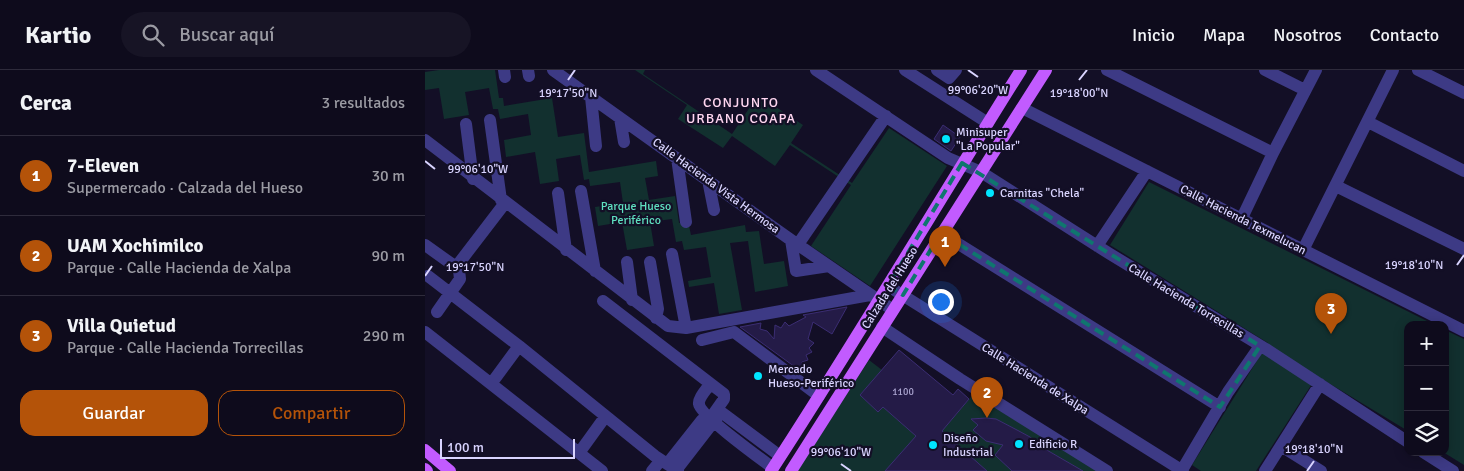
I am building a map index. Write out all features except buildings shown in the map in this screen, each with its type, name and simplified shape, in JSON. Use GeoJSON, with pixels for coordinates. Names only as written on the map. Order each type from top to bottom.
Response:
{"type":"FeatureCollection","features":[{"type":"Feature","properties":{"kind":"main road","name":"Calzada del Hueso"},"geometry":{"type":"LineString","coordinates":[[772,470],[819,396],[874,298],[888,286],[1021,70]]}},
{"type":"Feature","properties":{"kind":"main road","name":"Calzada del Hueso"},"geometry":{"type":"LineString","coordinates":[[791,471],[1046,70]]}},
{"type":"Feature","properties":{"kind":"main road"},"geometry":{"type":"LineString","coordinates":[[425,450],[450,471]]}},
{"type":"Feature","properties":{"kind":"street","name":"Calle Hacienda Vista Hermosa"},"geometry":{"type":"LineString","coordinates":[[553,70],[893,310]]}},
{"type":"Feature","properties":{"kind":"street","name":"Calle Hacienda Torrecillas"},"geometry":{"type":"LineString","coordinates":[[816,70],[948,158],[981,172],[1260,346],[1404,439]]}},
{"type":"Feature","properties":{"kind":"street"},"geometry":{"type":"LineString","coordinates":[[905,70],[924,75],[988,123]]}},
{"type":"Feature","properties":{"kind":"street"},"geometry":{"type":"LineString","coordinates":[[937,70],[949,78],[956,70]]}},
{"type":"Feature","properties":{"kind":"street"},"geometry":{"type":"LineString","coordinates":[[1107,70],[1273,153]]}},
{"type":"Feature","properties":{"kind":"street"},"geometry":{"type":"LineString","coordinates":[[1265,70],[1305,90]]}},
{"type":"Feature","properties":{"kind":"street"},"geometry":{"type":"LineString","coordinates":[[1243,218],[1273,153],[1316,70]]}},
{"type":"Feature","properties":{"kind":"street"},"geometry":{"type":"LineString","coordinates":[[1303,250],[1393,70]]}},
{"type":"Feature","properties":{"kind":"street"},"geometry":{"type":"LineString","coordinates":[[1419,70],[1464,93]]}},
{"type":"Feature","properties":{"kind":"street"},"geometry":{"type":"LineString","coordinates":[[591,97],[596,146]]}},
{"type":"Feature","properties":{"kind":"street","name":"Calle Hacienda Texmelucan"},"geometry":{"type":"LineString","coordinates":[[1022,108],[1464,331]]}},
{"type":"Feature","properties":{"kind":"street"},"geometry":{"type":"LineString","coordinates":[[829,266],[797,271],[796,240],[886,116]]}},
{"type":"Feature","properties":{"kind":"street"},"geometry":{"type":"LineString","coordinates":[[621,118],[624,142]]}},
{"type":"Feature","properties":{"kind":"street"},"geometry":{"type":"LineString","coordinates":[[455,267],[503,201],[490,120]]}},
{"type":"Feature","properties":{"kind":"street"},"geometry":{"type":"LineString","coordinates":[[1368,122],[1464,171]]}},
{"type":"Feature","properties":{"kind":"street"},"geometry":{"type":"LineString","coordinates":[[466,124],[473,179]]}},
{"type":"Feature","properties":{"kind":"street"},"geometry":{"type":"LineString","coordinates":[[425,140],[473,179],[668,326],[686,328],[842,300],[874,298]]}},
{"type":"Feature","properties":{"kind":"street"},"geometry":{"type":"LineString","coordinates":[[677,158],[686,222]]}},
{"type":"Feature","properties":{"kind":"street"},"geometry":{"type":"LineString","coordinates":[[1097,246],[1147,170]]}},
{"type":"Feature","properties":{"kind":"street"},"geometry":{"type":"LineString","coordinates":[[708,180],[714,210]]}},
{"type":"Feature","properties":{"kind":"street"},"geometry":{"type":"LineString","coordinates":[[1336,186],[1464,249]]}},
{"type":"Feature","properties":{"kind":"street"},"geometry":{"type":"LineString","coordinates":[[581,191],[595,272]]}},
{"type":"Feature","properties":{"kind":"street"},"geometry":{"type":"LineString","coordinates":[[558,193],[566,250]]}},
{"type":"Feature","properties":{"kind":"street"},"geometry":{"type":"LineString","coordinates":[[941,233],[1220,407]]}},
{"type":"Feature","properties":{"kind":"street"},"geometry":{"type":"LineString","coordinates":[[425,245],[459,270],[460,280],[437,312]]}},
{"type":"Feature","properties":{"kind":"street"},"geometry":{"type":"LineString","coordinates":[[672,254],[686,328]]}},
{"type":"Feature","properties":{"kind":"street"},"geometry":{"type":"LineString","coordinates":[[441,257],[426,278],[450,293],[671,466]]}},
{"type":"Feature","properties":{"kind":"street"},"geometry":{"type":"LineString","coordinates":[[627,262],[632,300]]}},
{"type":"Feature","properties":{"kind":"street"},"geometry":{"type":"LineString","coordinates":[[651,262],[658,309],[656,318]]}},
{"type":"Feature","properties":{"kind":"street"},"geometry":{"type":"LineString","coordinates":[[841,274],[842,300]]}},
{"type":"Feature","properties":{"kind":"street","name":"Calle Hacienda de Xalpa"},"geometry":{"type":"LineString","coordinates":[[888,286],[1182,471]]}},
{"type":"Feature","properties":{"kind":"street"},"geometry":{"type":"LineString","coordinates":[[603,301],[725,396],[715,415],[702,420],[671,466],[653,471]]}},
{"type":"Feature","properties":{"kind":"street"},"geometry":{"type":"LineString","coordinates":[[882,327],[959,379],[1107,471]]}},
{"type":"Feature","properties":{"kind":"street"},"geometry":{"type":"LineString","coordinates":[[425,332],[602,471]]}},
{"type":"Feature","properties":{"kind":"street"},"geometry":{"type":"LineString","coordinates":[[701,340],[734,332],[819,396]]}},
{"type":"Feature","properties":{"kind":"street"},"geometry":{"type":"LineString","coordinates":[[491,384],[519,346]]}},
{"type":"Feature","properties":{"kind":"street"},"geometry":{"type":"LineString","coordinates":[[1182,471],[1220,407],[1260,346]]}},
{"type":"Feature","properties":{"kind":"street"},"geometry":{"type":"LineString","coordinates":[[710,384],[699,401],[699,406],[780,456]]}},
{"type":"Feature","properties":{"kind":"street"},"geometry":{"type":"LineString","coordinates":[[1265,471],[1320,384]]}},
{"type":"Feature","properties":{"kind":"street"},"geometry":{"type":"LineString","coordinates":[[715,415],[772,470]]}},
{"type":"Feature","properties":{"kind":"street"},"geometry":{"type":"LineString","coordinates":[[579,453],[605,416]]}},
{"type":"Feature","properties":{"kind":"street"},"geometry":{"type":"LineString","coordinates":[[1281,446],[1321,471]]}},
{"type":"Feature","properties":{"kind":"street"},"geometry":{"type":"LineString","coordinates":[[1429,456],[1453,471]]}},
{"type":"Feature","properties":{"kind":"highlighted area"},"geometry":{"type":"Polygon","coordinates":[[[962,163],[1260,346],[1220,407],[941,233],[903,295],[888,286],[962,163]]]}},
{"type":"Feature","properties":{"kind":"green space","name":"Parque Hueso Periférico"},"geometry":{"type":"Polygon","coordinates":[[[439,70],[495,70],[499,98],[503,98],[504,106],[552,98],[558,137],[584,133],[589,172],[656,161],[658,176],[645,178],[649,200],[675,196],[679,223],[688,221],[691,235],[745,225],[746,232],[759,231],[764,264],[784,261],[788,286],[755,292],[748,241],[730,243],[742,310],[719,314],[714,283],[689,287],[688,281],[711,277],[706,247],[684,250],[682,241],[676,242],[672,219],[650,222],[654,246],[627,250],[622,222],[598,226],[595,207],[623,203],[620,182],[590,186],[589,179],[584,180],[580,155],[556,159],[559,181],[540,184],[535,152],[506,157],[504,140],[531,135],[528,114],[500,119],[498,109],[493,109],[489,88],[465,92],[469,115],[444,119],[439,88],[425,90],[425,72],[439,70]]]}},
{"type":"Feature","properties":{"kind":"green space"},"geometry":{"type":"Polygon","coordinates":[[[635,70],[645,70],[643,74],[732,134],[758,95],[803,125],[791,143],[852,183],[889,128],[947,166],[870,286],[811,246],[851,185],[790,145],[775,166],[732,136],[723,148],[678,119],[687,105],[635,70]]]}},
{"type":"Feature","properties":{"kind":"green space"},"geometry":{"type":"Polygon","coordinates":[[[1149,182],[1427,321],[1404,321],[1404,429],[1317,376],[1256,471],[1201,471],[1192,465],[1268,343],[1110,245],[1149,182]]]}},
{"type":"Feature","properties":{"kind":"green space"},"geometry":{"type":"Polygon","coordinates":[[[1449,332],[1464,339],[1464,465],[1449,456],[1449,332]]]}},
{"type":"Feature","properties":{"kind":"green space"},"geometry":{"type":"Polygon","coordinates":[[[869,360],[882,370],[860,395],[878,411],[883,407],[948,424],[976,391],[1106,471],[797,471],[869,360]]]}},
{"type":"Feature","properties":{"kind":"place","name":"Minisuper \"La Popular\""},"geometry":{"type":"Point","coordinates":[946,139]}},
{"type":"Feature","properties":{"kind":"place","name":"Carnitas \"Chela\""},"geometry":{"type":"Point","coordinates":[990,193]}},
{"type":"Feature","properties":{"kind":"place","name":"7-Eleven"},"geometry":{"type":"Point","coordinates":[945,267]}},
{"type":"Feature","properties":{"kind":"place","name":"Villa Quietud"},"geometry":{"type":"Point","coordinates":[1331,334]}},
{"type":"Feature","properties":{"kind":"place","name":"Mercado Hueso-Periférico"},"geometry":{"type":"Point","coordinates":[758,376]}},
{"type":"Feature","properties":{"kind":"place","name":"UAM Xochimilco"},"geometry":{"type":"Point","coordinates":[987,418]}},
{"type":"Feature","properties":{"kind":"place","name":"Edificio R"},"geometry":{"type":"Point","coordinates":[1019,444]}},
{"type":"Feature","properties":{"kind":"place","name":"Diseño Industrial"},"geometry":{"type":"Point","coordinates":[933,445]}},
{"type":"Feature","properties":{"kind":"district","name":"CONJUNTO URBANO COAPA"},"geometry":{"type":"Point","coordinates":[741,110]}}]}
